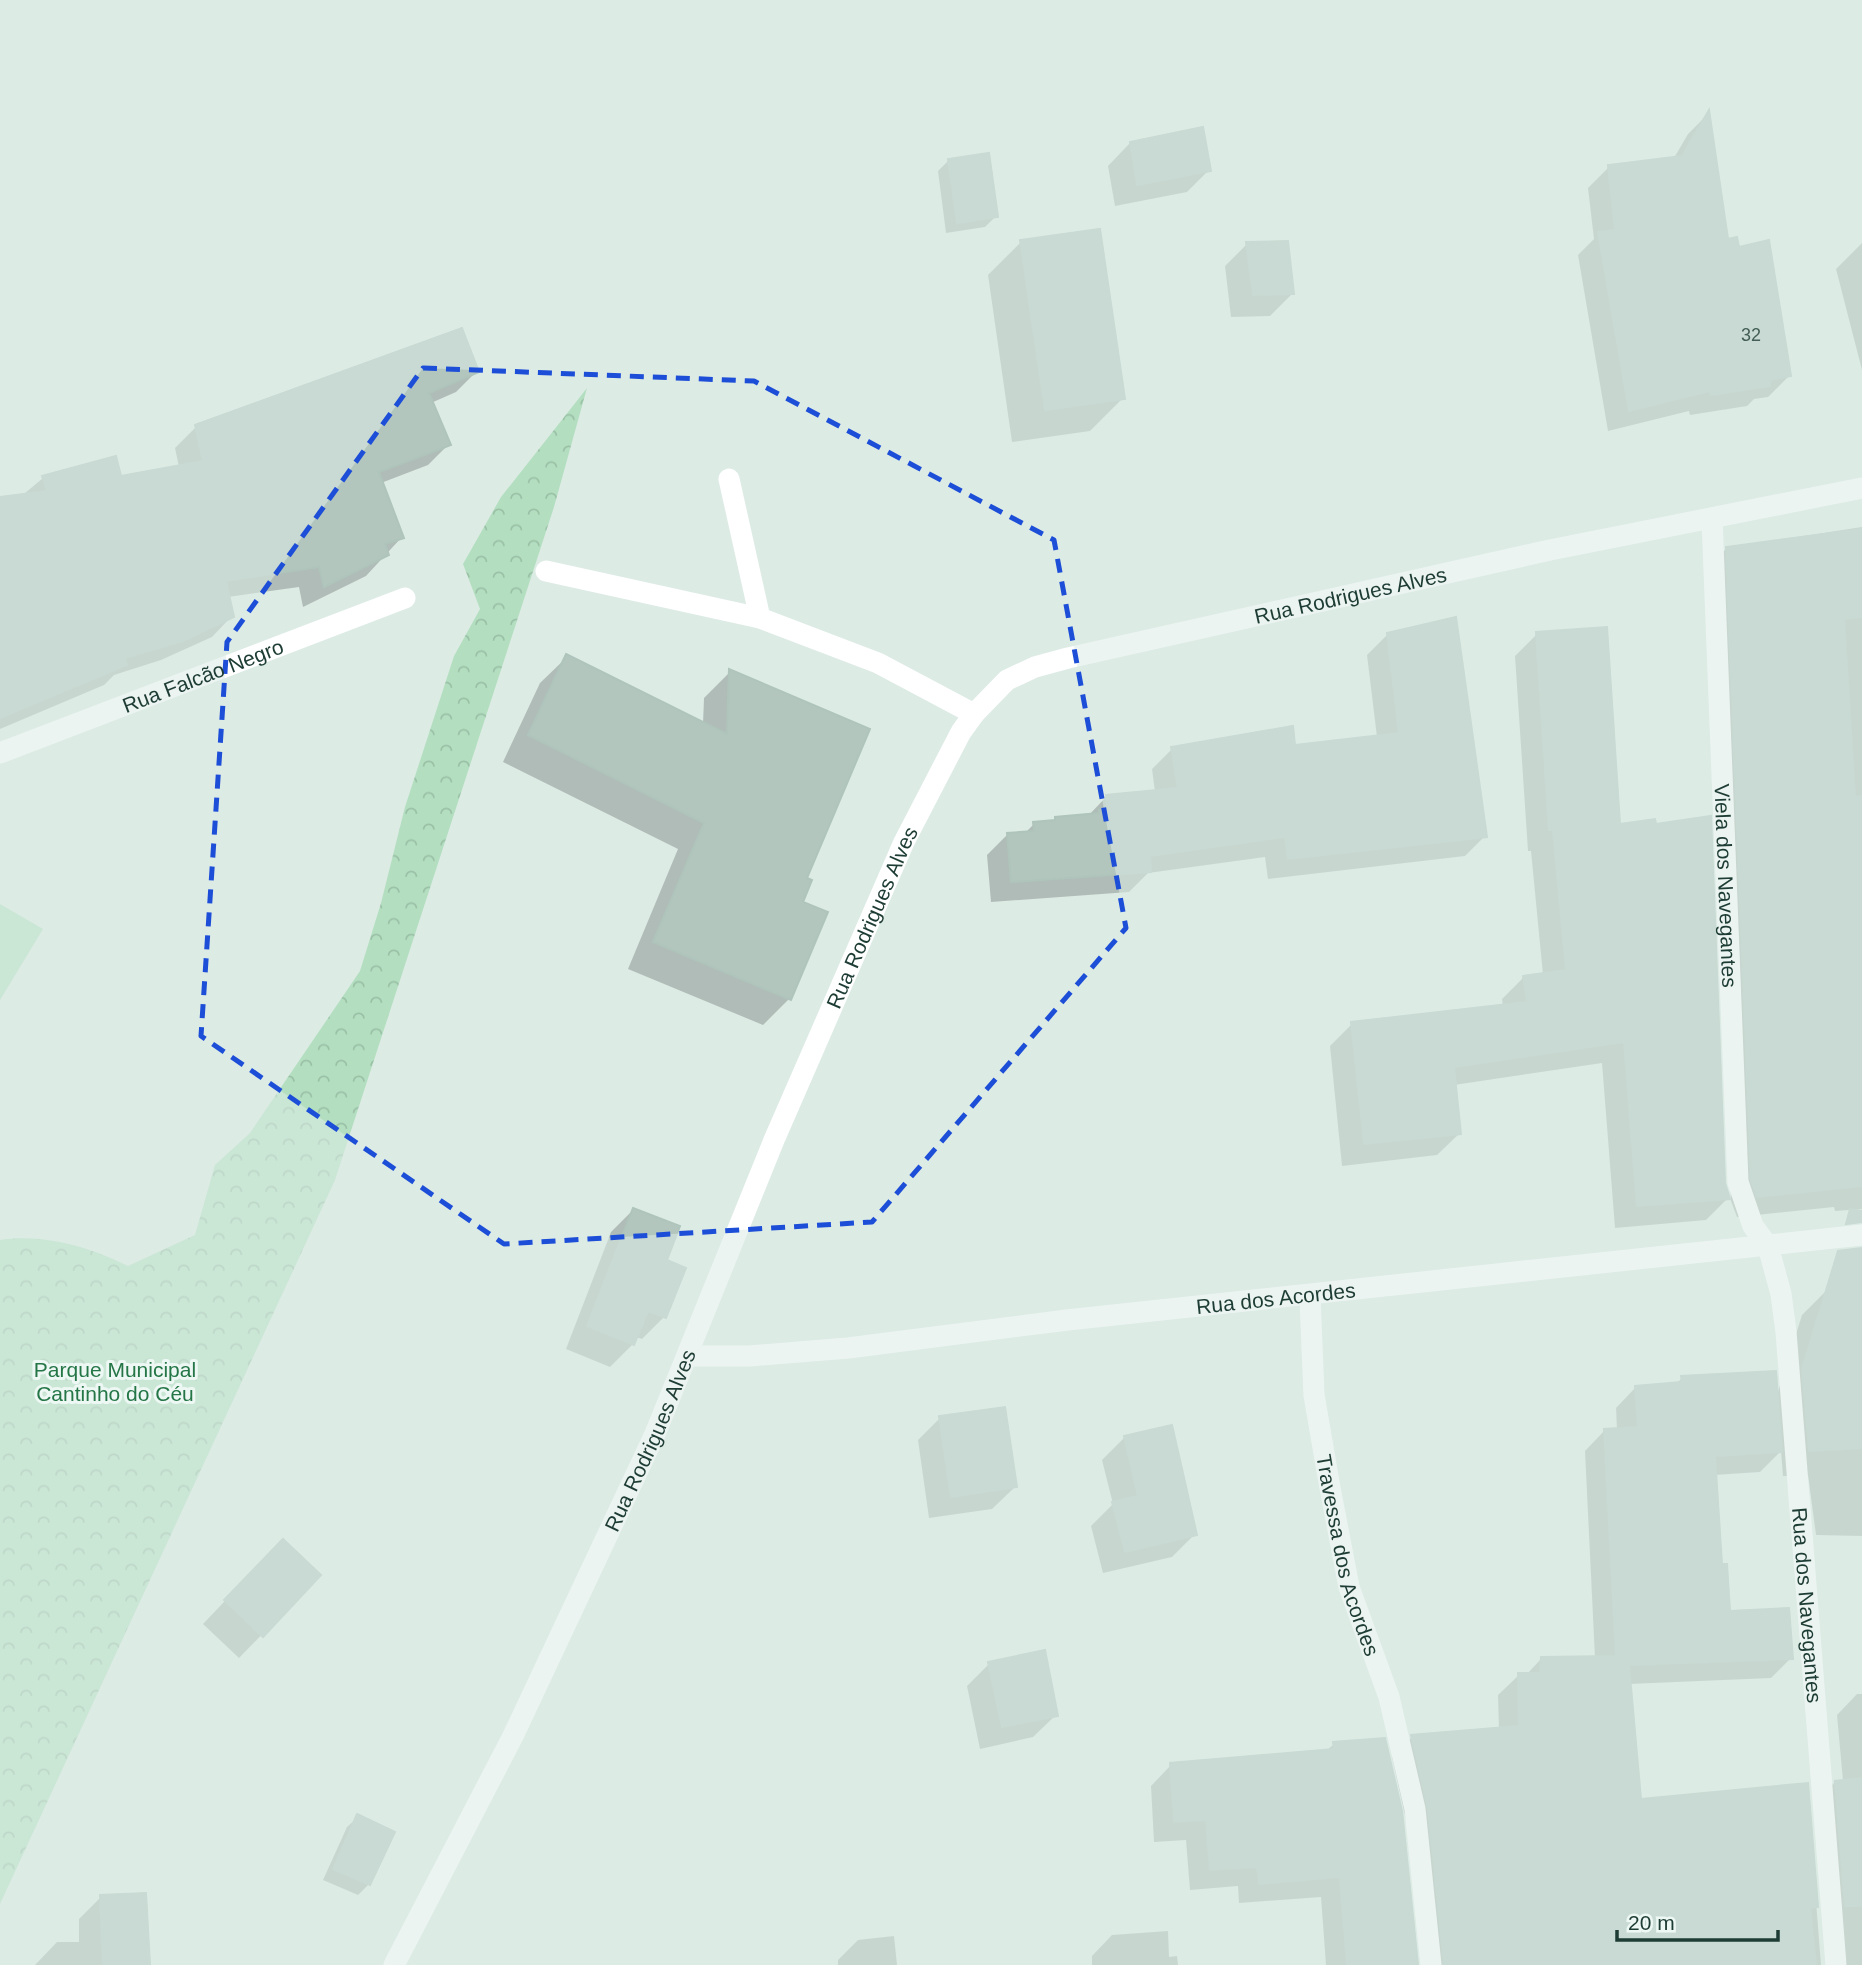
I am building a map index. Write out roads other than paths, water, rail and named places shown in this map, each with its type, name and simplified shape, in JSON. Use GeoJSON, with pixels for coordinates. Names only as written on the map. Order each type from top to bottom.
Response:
{"type":"FeatureCollection","features":[{"type":"Feature","properties":{"kind":"street"},"geometry":{"type":"LineString","coordinates":[[729,479],[760,618]]}},
{"type":"Feature","properties":{"kind":"street","name":"Rua Rodrigues Alves"},"geometry":{"type":"LineString","coordinates":[[394,1965],[513,1736],[655,1434],[774,1140],[904,842],[961,732],[974,714],[1007,680],[1046,664],[1536,553],[1862,488]]}},
{"type":"Feature","properties":{"kind":"street","name":"Viela dos Navegantes"},"geometry":{"type":"LineString","coordinates":[[1712,518],[1738,1182],[1753,1226],[1768,1246]]}},
{"type":"Feature","properties":{"kind":"street"},"geometry":{"type":"LineString","coordinates":[[546,571],[760,618],[878,663],[974,714]]}},
{"type":"Feature","properties":{"kind":"street","name":"Rua Falcão Negro"},"geometry":{"type":"LineString","coordinates":[[0,753],[405,598]]}},
{"type":"Feature","properties":{"kind":"street","name":"Rua dos Acordes"},"geometry":{"type":"LineString","coordinates":[[687,1356],[749,1356],[848,1348],[1067,1320],[1310,1297],[1491,1274],[1862,1235]]}},
{"type":"Feature","properties":{"kind":"street","name":"Rua dos Navegantes"},"geometry":{"type":"LineString","coordinates":[[1768,1246],[1781,1294],[1786,1332],[1836,1965]]}},
{"type":"Feature","properties":{"kind":"street","name":"Travessa dos Acordes"},"geometry":{"type":"LineString","coordinates":[[1310,1297],[1314,1395],[1349,1587],[1390,1697],[1415,1809],[1431,1965]]}},
{"type":"Feature","properties":{"kind":"park label","name":"Parque Municipal Cantinho do Céu"},"geometry":{"type":"Point","coordinates":[115,1381]}}]}
